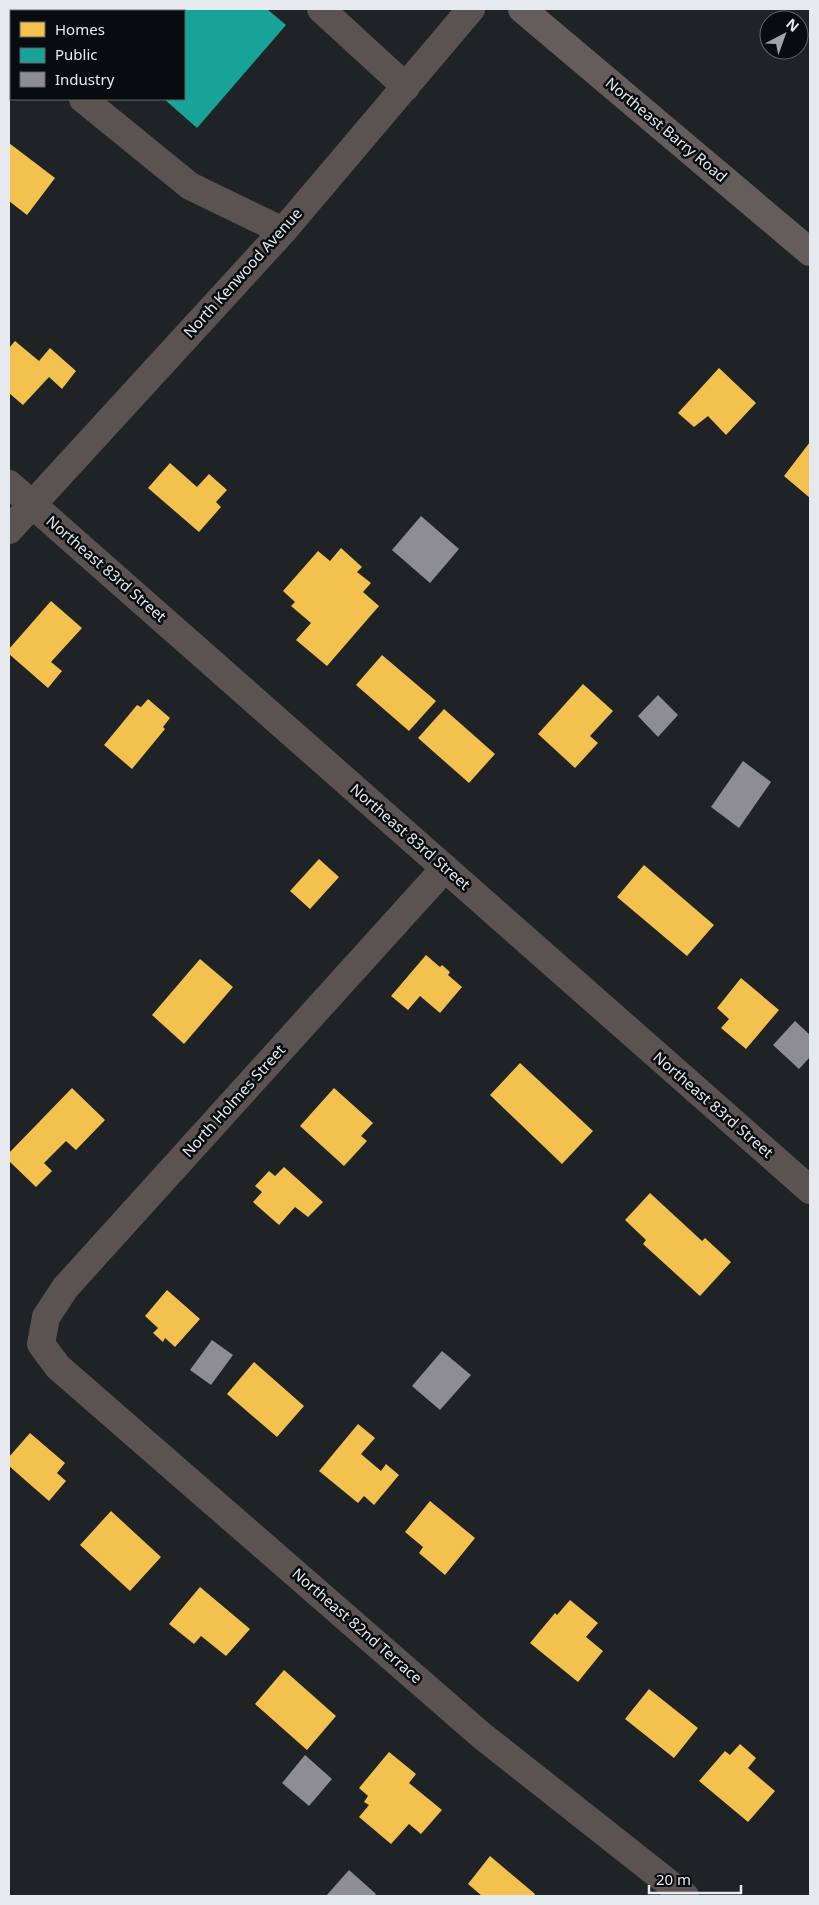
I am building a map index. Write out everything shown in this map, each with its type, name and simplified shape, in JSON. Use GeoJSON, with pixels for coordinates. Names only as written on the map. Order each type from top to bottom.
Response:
{"type":"FeatureCollection","features":[{"type":"Feature","properties":{"kind":"main road","name":"Northeast Barry Road"},"geometry":{"type":"LineString","coordinates":[[522,9],[810,252]]}},
{"type":"Feature","properties":{"kind":"street"},"geometry":{"type":"LineString","coordinates":[[321,9],[406,87]]}},
{"type":"Feature","properties":{"kind":"street","name":"North Kenwood Avenue"},"geometry":{"type":"LineString","coordinates":[[9,530],[283,230],[471,9]]}},
{"type":"Feature","properties":{"kind":"street"},"geometry":{"type":"LineString","coordinates":[[84,100],[190,186],[283,230]]}},
{"type":"Feature","properties":{"kind":"street","name":"Northeast 83rd Street"},"geometry":{"type":"LineString","coordinates":[[9,484],[810,1190]]}},
{"type":"Feature","properties":{"kind":"street","name":"North Holmes Street"},"geometry":{"type":"LineString","coordinates":[[41,1344],[46,1317],[65,1288],[445,868]]}},
{"type":"Feature","properties":{"kind":"street","name":"Northeast 82nd Terrace"},"geometry":{"type":"LineString","coordinates":[[41,1344],[58,1367],[481,1734],[685,1896]]}},
{"type":"Feature","properties":{"kind":"building: Homes"},"geometry":{"type":"Polygon","coordinates":[[[9,143],[55,178],[27,215],[9,201],[9,143]]]}},
{"type":"Feature","properties":{"kind":"building: Homes"},"geometry":{"type":"Polygon","coordinates":[[[15,341],[39,361],[50,348],[76,371],[62,389],[49,377],[23,405],[9,393],[9,348],[15,341]]]}},
{"type":"Feature","properties":{"kind":"building: Homes"},"geometry":{"type":"Polygon","coordinates":[[[719,368],[756,403],[726,435],[708,416],[694,427],[678,413],[719,368]]]}},
{"type":"Feature","properties":{"kind":"building: Homes"},"geometry":{"type":"Polygon","coordinates":[[[810,442],[810,498],[784,476],[810,442]]]}},
{"type":"Feature","properties":{"kind":"building: Homes"},"geometry":{"type":"Polygon","coordinates":[[[170,463],[197,487],[209,474],[227,490],[216,502],[221,507],[199,532],[148,488],[170,463]]]}},
{"type":"Feature","properties":{"kind":"building: Homes"},"geometry":{"type":"Polygon","coordinates":[[[341,548],[362,567],[357,572],[371,583],[363,592],[379,606],[327,666],[296,640],[311,623],[291,606],[295,602],[283,591],[318,551],[330,561],[341,548]]]}},
{"type":"Feature","properties":{"kind":"building: Homes"},"geometry":{"type":"Polygon","coordinates":[[[51,601],[82,628],[51,662],[62,671],[48,688],[9,654],[9,649],[51,601]]]}},
{"type":"Feature","properties":{"kind":"building: Homes"},"geometry":{"type":"Polygon","coordinates":[[[382,655],[436,701],[409,731],[356,685],[382,655]]]}},
{"type":"Feature","properties":{"kind":"building: Homes"},"geometry":{"type":"Polygon","coordinates":[[[583,684],[613,711],[590,736],[598,743],[575,768],[538,734],[583,684]]]}},
{"type":"Feature","properties":{"kind":"building: Homes"},"geometry":{"type":"Polygon","coordinates":[[[148,699],[170,718],[163,727],[165,729],[132,769],[104,745],[137,705],[141,707],[148,699]]]}},
{"type":"Feature","properties":{"kind":"building: Homes"},"geometry":{"type":"Polygon","coordinates":[[[444,709],[495,754],[469,783],[418,738],[444,709]]]}},
{"type":"Feature","properties":{"kind":"building: Homes"},"geometry":{"type":"Polygon","coordinates":[[[319,859],[339,877],[310,909],[290,891],[319,859]]]}},
{"type":"Feature","properties":{"kind":"building: Homes"},"geometry":{"type":"Polygon","coordinates":[[[644,865],[714,925],[687,956],[617,897],[644,865]]]}},
{"type":"Feature","properties":{"kind":"building: Homes"},"geometry":{"type":"Polygon","coordinates":[[[426,955],[440,967],[442,965],[450,972],[448,975],[462,987],[440,1013],[420,996],[408,1010],[391,996],[426,955]]]}},
{"type":"Feature","properties":{"kind":"building: Homes"},"geometry":{"type":"Polygon","coordinates":[[[200,959],[233,987],[184,1044],[152,1015],[200,959]]]}},
{"type":"Feature","properties":{"kind":"building: Homes"},"geometry":{"type":"Polygon","coordinates":[[[741,978],[779,1010],[746,1049],[721,1028],[729,1019],[717,1008],[741,978]]]}},
{"type":"Feature","properties":{"kind":"building: Homes"},"geometry":{"type":"Polygon","coordinates":[[[520,1063],[593,1131],[562,1164],[490,1095],[520,1063]]]}},
{"type":"Feature","properties":{"kind":"building: Homes"},"geometry":{"type":"Polygon","coordinates":[[[72,1088],[105,1120],[76,1150],[66,1141],[44,1163],[52,1171],[36,1187],[9,1161],[9,1153],[72,1088]]]}},
{"type":"Feature","properties":{"kind":"building: Homes"},"geometry":{"type":"Polygon","coordinates":[[[334,1088],[373,1123],[361,1136],[367,1141],[344,1166],[300,1126],[334,1088]]]}},
{"type":"Feature","properties":{"kind":"building: Homes"},"geometry":{"type":"Polygon","coordinates":[[[284,1167],[323,1202],[308,1217],[295,1207],[279,1225],[253,1202],[262,1192],[255,1186],[269,1171],[275,1176],[284,1167]]]}},
{"type":"Feature","properties":{"kind":"building: Homes"},"geometry":{"type":"Polygon","coordinates":[[[650,1193],[702,1241],[705,1238],[731,1262],[700,1296],[643,1244],[646,1240],[625,1220],[650,1193]]]}},
{"type":"Feature","properties":{"kind":"building: Homes"},"geometry":{"type":"Polygon","coordinates":[[[167,1290],[200,1319],[175,1347],[165,1338],[163,1342],[153,1333],[158,1328],[145,1316],[167,1290]]]}},
{"type":"Feature","properties":{"kind":"building: Homes"},"geometry":{"type":"Polygon","coordinates":[[[254,1362],[304,1406],[277,1437],[227,1394],[254,1362]]]}},
{"type":"Feature","properties":{"kind":"building: Homes"},"geometry":{"type":"Polygon","coordinates":[[[358,1424],[375,1438],[361,1454],[381,1471],[386,1464],[399,1475],[374,1505],[364,1496],[358,1503],[319,1471],[358,1424]]]}},
{"type":"Feature","properties":{"kind":"building: Homes"},"geometry":{"type":"Polygon","coordinates":[[[30,1433],[65,1463],[57,1473],[66,1481],[49,1501],[9,1466],[9,1457],[30,1433]]]}},
{"type":"Feature","properties":{"kind":"building: Homes"},"geometry":{"type":"Polygon","coordinates":[[[430,1501],[475,1538],[445,1575],[419,1553],[423,1547],[405,1532],[430,1501]]]}},
{"type":"Feature","properties":{"kind":"building: Homes"},"geometry":{"type":"Polygon","coordinates":[[[111,1511],[161,1557],[130,1591],[80,1545],[111,1511]]]}},
{"type":"Feature","properties":{"kind":"building: Homes"},"geometry":{"type":"Polygon","coordinates":[[[200,1587],[250,1629],[226,1656],[201,1636],[194,1644],[169,1624],[200,1587]]]}},
{"type":"Feature","properties":{"kind":"building: Homes"},"geometry":{"type":"Polygon","coordinates":[[[570,1600],[598,1623],[586,1637],[603,1651],[578,1682],[530,1643],[555,1613],[557,1615],[570,1600]]]}},
{"type":"Feature","properties":{"kind":"building: Homes"},"geometry":{"type":"Polygon","coordinates":[[[284,1670],[336,1716],[307,1750],[255,1704],[284,1670]]]}},
{"type":"Feature","properties":{"kind":"building: Homes"},"geometry":{"type":"Polygon","coordinates":[[[649,1689],[698,1728],[674,1758],[625,1719],[649,1689]]]}},
{"type":"Feature","properties":{"kind":"building: Homes"},"geometry":{"type":"Polygon","coordinates":[[[740,1744],[756,1758],[748,1768],[775,1791],[748,1822],[699,1781],[725,1751],[730,1755],[740,1744]]]}},
{"type":"Feature","properties":{"kind":"building: Homes"},"geometry":{"type":"Polygon","coordinates":[[[389,1752],[416,1774],[409,1783],[442,1810],[421,1834],[409,1824],[391,1844],[359,1817],[369,1805],[364,1802],[368,1796],[359,1788],[389,1752]]]}},
{"type":"Feature","properties":{"kind":"building: Homes"},"geometry":{"type":"Polygon","coordinates":[[[490,1856],[535,1894],[534,1896],[482,1896],[468,1884],[490,1856]]]}},
{"type":"Feature","properties":{"kind":"building: Public"},"geometry":{"type":"Polygon","coordinates":[[[267,9],[286,25],[197,128],[165,100],[185,100],[185,10],[87,10],[267,9]]]}},
{"type":"Feature","properties":{"kind":"building: Industry"},"geometry":{"type":"Polygon","coordinates":[[[421,516],[459,549],[430,583],[392,550],[421,516]]]}},
{"type":"Feature","properties":{"kind":"building: Industry"},"geometry":{"type":"Polygon","coordinates":[[[658,695],[678,715],[658,737],[638,716],[658,695]]]}},
{"type":"Feature","properties":{"kind":"building: Industry"},"geometry":{"type":"Polygon","coordinates":[[[743,761],[771,782],[739,828],[711,807],[743,761]]]}},
{"type":"Feature","properties":{"kind":"building: Industry"},"geometry":{"type":"Polygon","coordinates":[[[795,1021],[810,1035],[810,1057],[799,1069],[773,1045],[795,1021]]]}},
{"type":"Feature","properties":{"kind":"building: Industry"},"geometry":{"type":"Polygon","coordinates":[[[212,1340],[233,1355],[211,1385],[190,1370],[212,1340]]]}},
{"type":"Feature","properties":{"kind":"building: Industry"},"geometry":{"type":"Polygon","coordinates":[[[442,1351],[471,1375],[440,1410],[412,1386],[442,1351]]]}},
{"type":"Feature","properties":{"kind":"building: Industry"},"geometry":{"type":"Polygon","coordinates":[[[305,1755],[332,1779],[309,1806],[282,1783],[305,1755]]]}},
{"type":"Feature","properties":{"kind":"building: Industry"},"geometry":{"type":"Polygon","coordinates":[[[349,1870],[376,1894],[374,1896],[326,1896],[349,1870]]]}}]}
